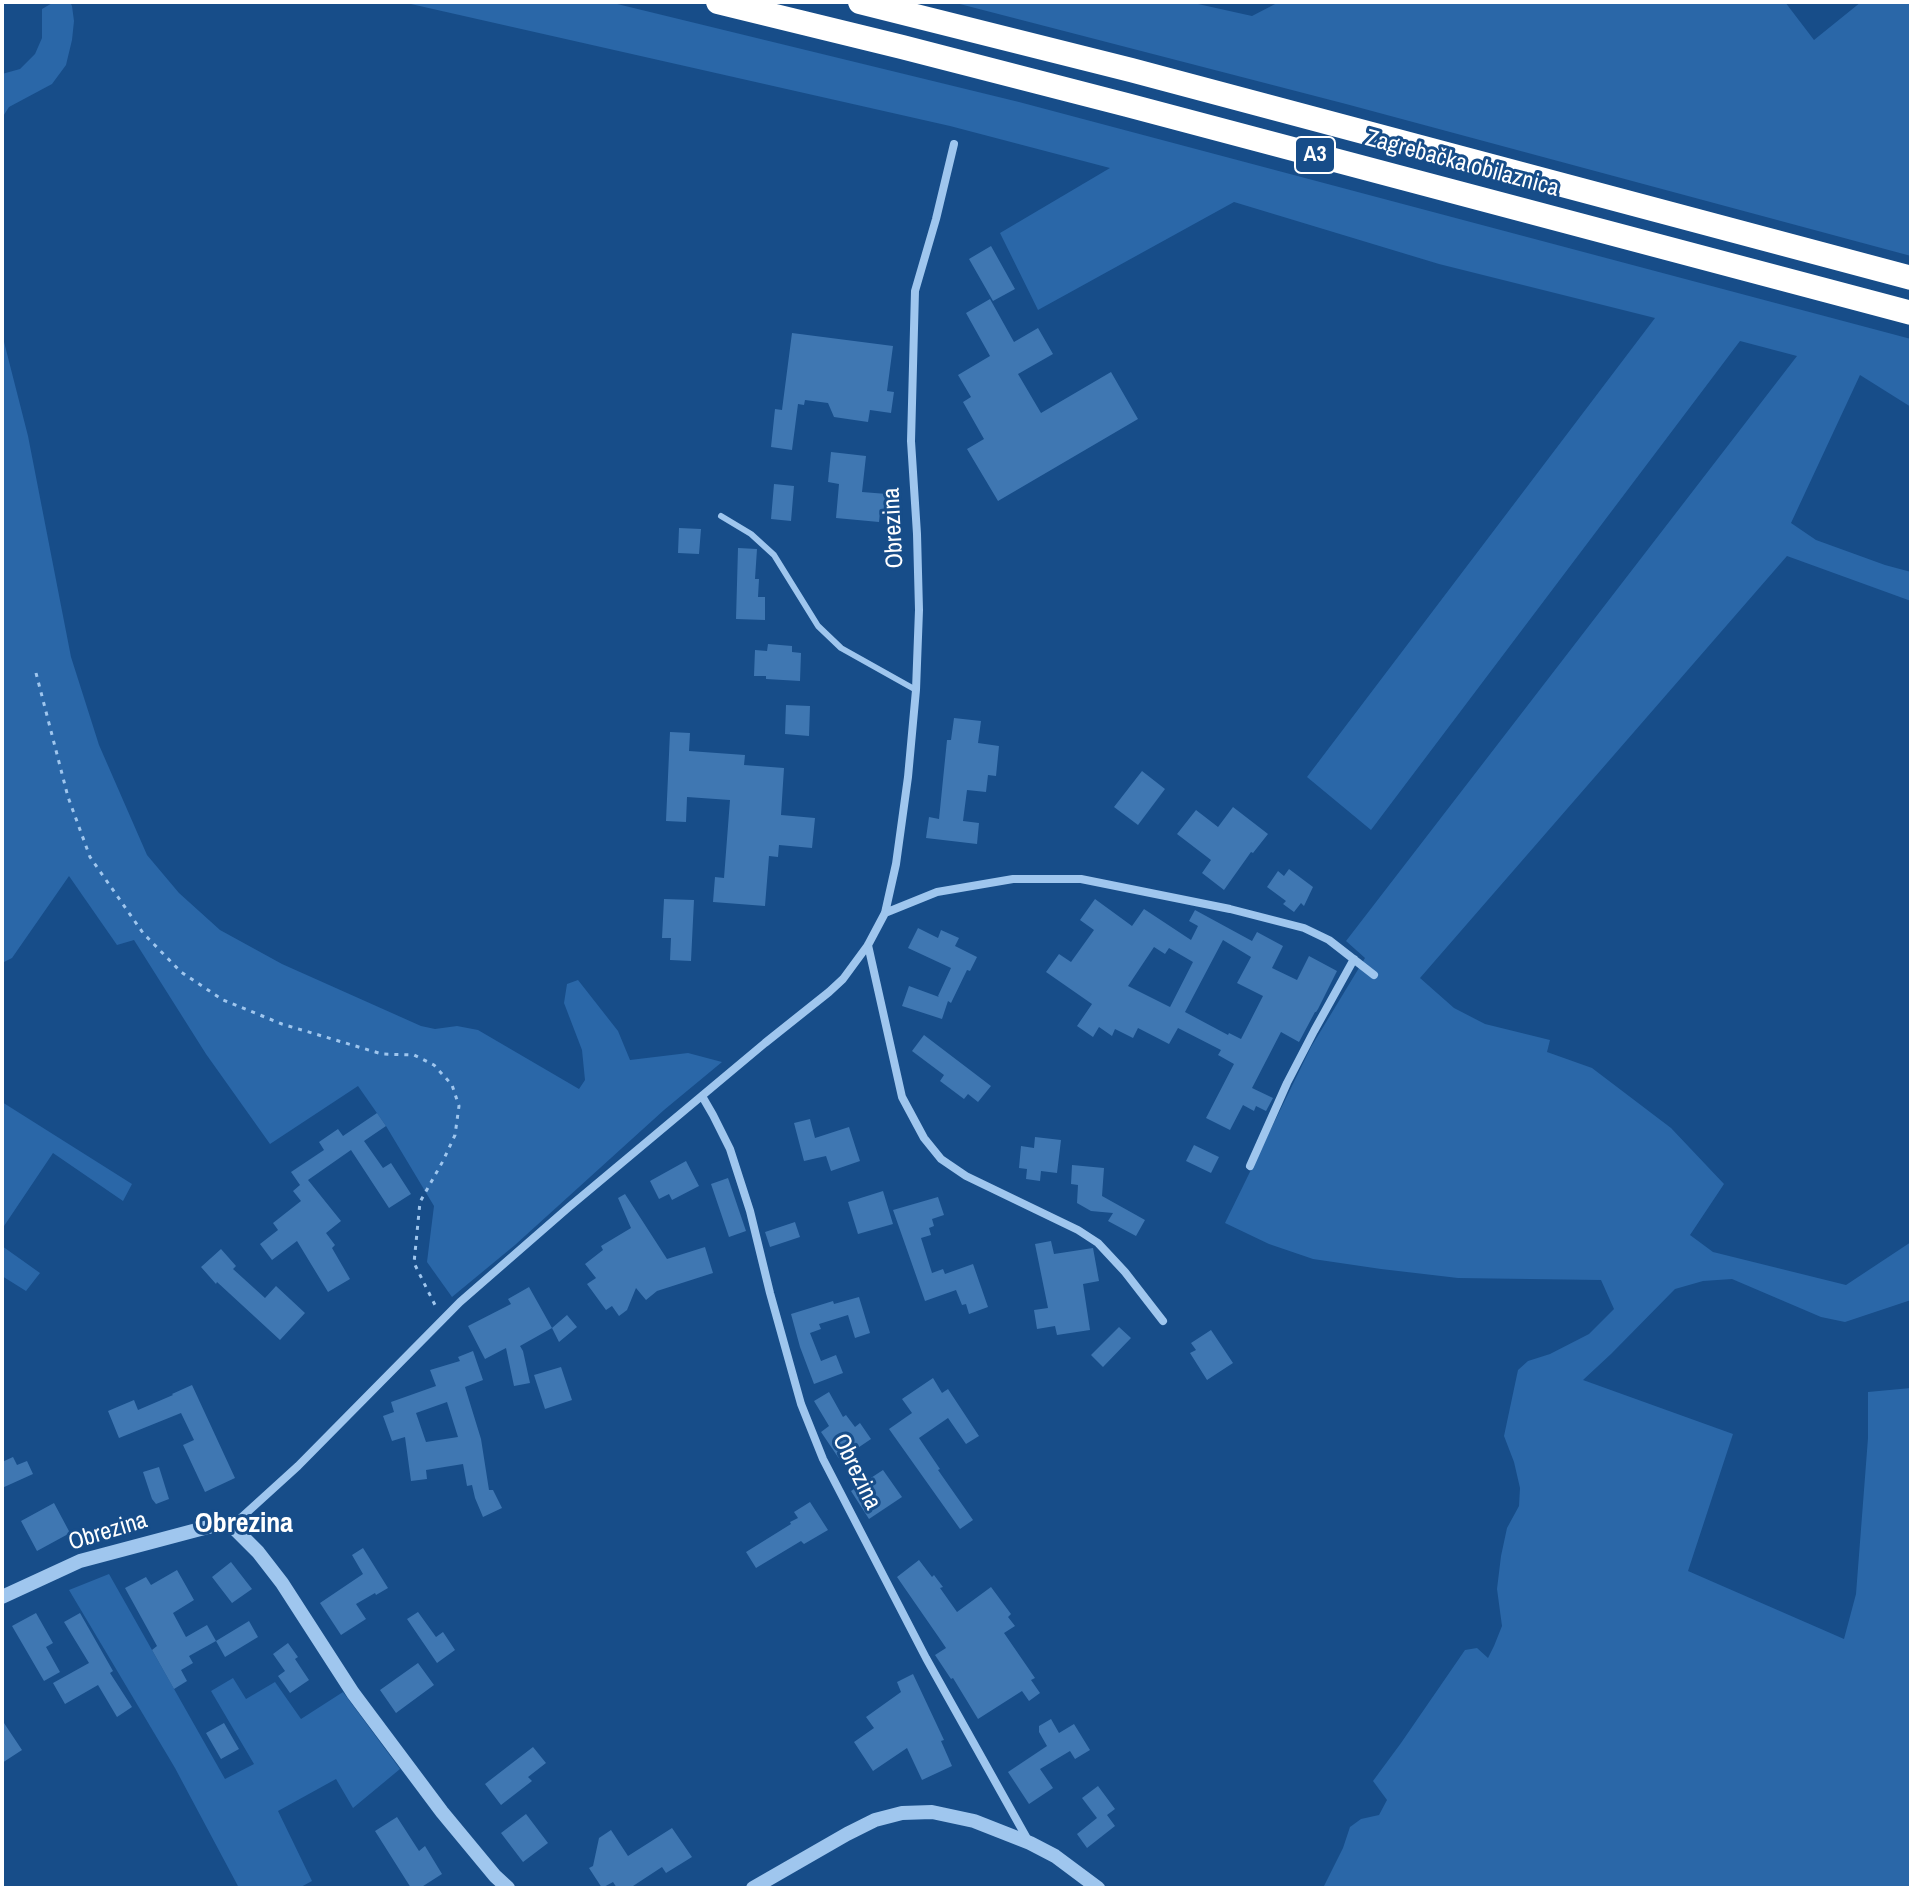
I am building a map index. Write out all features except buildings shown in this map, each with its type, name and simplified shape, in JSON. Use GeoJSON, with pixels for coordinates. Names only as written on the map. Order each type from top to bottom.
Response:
{"type":"FeatureCollection","features":[{"type":"Feature","properties":{"kind":"highway","name":"Zagrebačka obilaznica"},"geometry":{"type":"LineString","coordinates":[[718,2],[1127,105],[1911,313]]}},
{"type":"Feature","properties":{"kind":"highway","name":"Zagrebačka obilaznica"},"geometry":{"type":"LineString","coordinates":[[860,2],[1131,70],[1911,278]]}},
{"type":"Feature","properties":{"kind":"street","name":"Obrezina"},"geometry":{"type":"LineString","coordinates":[[2,1597],[80,1561],[208,1527],[232,1526],[298,1466],[460,1302],[558,1216],[829,992],[843,979],[868,945],[885,913],[896,864],[916,690],[917,534],[911,441],[915,291],[954,144]]}},
{"type":"Feature","properties":{"kind":"street"},"geometry":{"type":"LineString","coordinates":[[885,913],[937,892],[1013,879],[1081,879],[1202,902],[1304,928],[1329,940],[1374,975]]}},
{"type":"Feature","properties":{"kind":"street"},"geometry":{"type":"LineString","coordinates":[[868,945],[902,1097],[924,1138],[941,1159],[966,1176],[1078,1230],[1098,1243],[1163,1321]]}},
{"type":"Feature","properties":{"kind":"street"},"geometry":{"type":"LineString","coordinates":[[1250,1166],[1300,1057],[1354,959]]}},
{"type":"Feature","properties":{"kind":"street","name":"Obrezina"},"geometry":{"type":"LineString","coordinates":[[702,1096],[730,1149],[801,1404],[823,1459],[926,1658],[1030,1843]]}},
{"type":"Feature","properties":{"kind":"street"},"geometry":{"type":"LineString","coordinates":[[232,1526],[258,1552],[282,1583],[353,1693],[442,1812],[508,1888]]}},
{"type":"Feature","properties":{"kind":"street"},"geometry":{"type":"LineString","coordinates":[[753,1888],[875,1820],[902,1813],[932,1812],[974,1821],[1030,1843],[1055,1856],[1098,1888]]}},
{"type":"Feature","properties":{"kind":"lane"},"geometry":{"type":"LineString","coordinates":[[721,516],[751,534],[774,555],[818,626],[841,648],[916,690]]}},
{"type":"Feature","properties":{"kind":"path"},"geometry":{"type":"LineString","coordinates":[[36,673],[68,797],[90,857],[143,933],[181,972],[223,1000],[282,1024],[382,1054],[414,1055],[434,1065],[452,1085],[459,1106],[455,1135],[420,1202],[414,1263],[442,1320]]}},
{"type":"Feature","properties":{"kind":"shaded area"},"geometry":{"type":"Polygon","coordinates":[[[54,2],[70,2],[72,6],[74,21],[66,65],[52,84],[9,107],[2,118],[2,74],[20,69],[35,54],[42,38],[42,9],[54,2]]]}},
{"type":"Feature","properties":{"kind":"shaded area"},"geometry":{"type":"Polygon","coordinates":[[[402,2],[609,2],[1019,102],[1911,339],[1911,407],[1860,375],[1791,523],[1816,540],[1911,572],[1911,601],[1787,556],[1420,978],[1454,1008],[1485,1024],[1550,1040],[1547,1052],[1592,1068],[1671,1128],[1724,1184],[1690,1235],[1713,1252],[1846,1285],[1911,1242],[1911,1300],[1845,1322],[1821,1317],[1732,1279],[1703,1281],[1675,1289],[1583,1380],[1733,1434],[1688,1571],[1844,1639],[1856,1594],[1868,1438],[1868,1392],[1911,1388],[1911,1888],[1323,1888],[1350,1827],[1361,1819],[1379,1815],[1387,1800],[1373,1781],[1465,1650],[1477,1648],[1488,1658],[1502,1626],[1497,1589],[1501,1556],[1507,1528],[1519,1506],[1520,1488],[1504,1436],[1518,1370],[1528,1361],[1550,1354],[1589,1334],[1614,1309],[1601,1280],[1458,1278],[1313,1259],[1269,1244],[1225,1223],[1311,1047],[1365,958],[1346,941],[1797,356],[1740,341],[1371,830],[1307,777],[1655,318],[1439,264],[1234,202],[1038,310],[1000,233],[1110,168],[950,126],[402,2]]]}},
{"type":"Feature","properties":{"kind":"shaded area"},"geometry":{"type":"Polygon","coordinates":[[[952,2],[1189,2],[1252,16],[1279,2],[1785,2],[1814,40],[1861,2],[1911,2],[1911,256],[1346,104],[952,2]]]}},
{"type":"Feature","properties":{"kind":"shaded area"},"geometry":{"type":"Polygon","coordinates":[[[2,334],[28,436],[71,657],[99,745],[147,855],[179,893],[220,930],[282,964],[421,1026],[435,1029],[457,1026],[478,1030],[579,1089],[585,1080],[582,1050],[564,1003],[567,984],[578,980],[618,1031],[630,1060],[688,1053],[722,1062],[452,1297],[427,1262],[434,1206],[358,1086],[270,1144],[206,1054],[134,940],[117,945],[69,876],[12,958],[2,963],[2,334]]]}},
{"type":"Feature","properties":{"kind":"shaded area"},"geometry":{"type":"Polygon","coordinates":[[[2,1102],[132,1184],[123,1201],[53,1153],[2,1229],[2,1102]]]}},
{"type":"Feature","properties":{"kind":"shaded area"},"geometry":{"type":"Polygon","coordinates":[[[2,1246],[40,1273],[26,1291],[2,1276],[2,1246]]]}},
{"type":"Feature","properties":{"kind":"shaded area"},"geometry":{"type":"Polygon","coordinates":[[[109,1574],[225,1779],[254,1764],[211,1691],[233,1678],[246,1699],[275,1682],[301,1719],[343,1692],[400,1769],[353,1808],[336,1779],[278,1811],[312,1881],[299,1888],[239,1888],[175,1768],[69,1590],[109,1574]]]}},
{"type":"Feature","properties":{"kind":"district","name":"Obrezina"},"geometry":{"type":"Point","coordinates":[244,1524]}}]}
